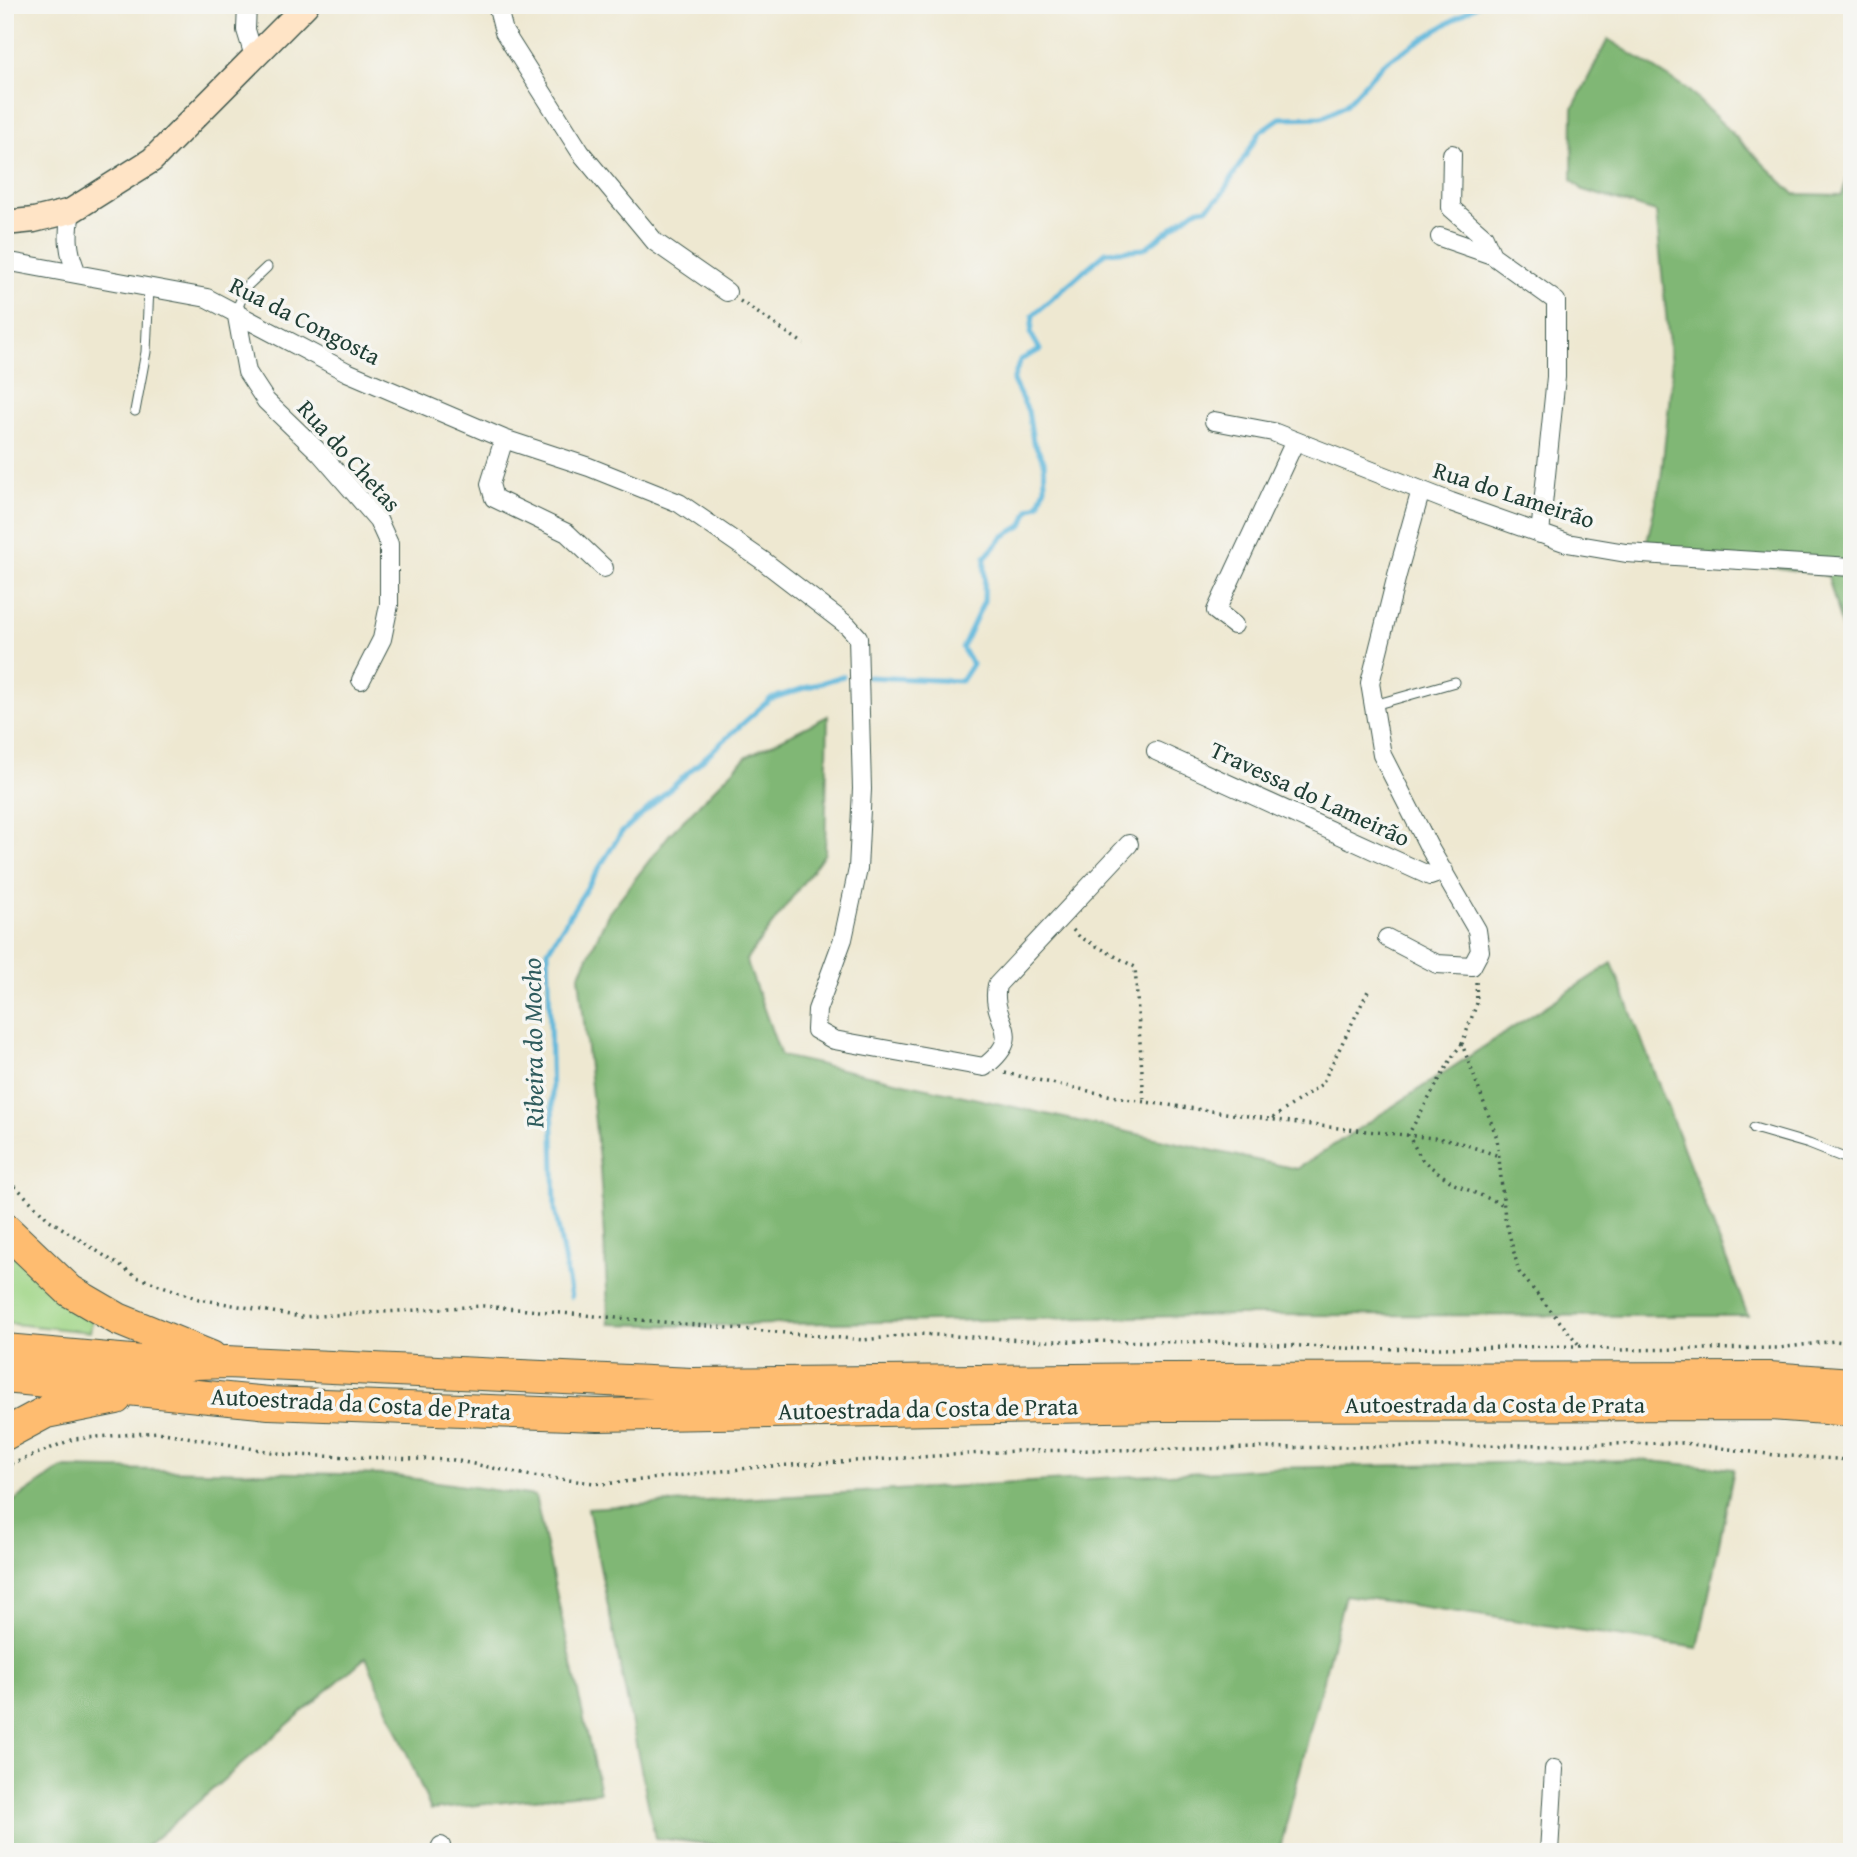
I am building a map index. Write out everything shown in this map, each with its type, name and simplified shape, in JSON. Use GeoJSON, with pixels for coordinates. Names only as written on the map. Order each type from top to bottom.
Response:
{"type":"FeatureCollection","features":[{"type":"Feature","properties":{"kind":"highway"},"geometry":{"type":"LineString","coordinates":[[5,1229],[70,1291],[118,1319],[226,1362]]}},
{"type":"Feature","properties":{"kind":"highway","name":"Autoestrada da Costa de Prata"},"geometry":{"type":"LineString","coordinates":[[5,1350],[166,1364],[226,1362],[692,1384],[1714,1378],[1769,1378],[1852,1384]]}},
{"type":"Feature","properties":{"kind":"highway","name":"Autoestrada da Costa de Prata"},"geometry":{"type":"LineString","coordinates":[[5,1377],[270,1403],[598,1415],[1163,1405],[1770,1405],[1852,1410]]}},
{"type":"Feature","properties":{"kind":"highway"},"geometry":{"type":"LineString","coordinates":[[5,1434],[46,1412],[89,1401],[153,1392]]}},
{"type":"Feature","properties":{"kind":"street"},"geometry":{"type":"LineString","coordinates":[[247,5],[246,30],[254,56]]}},
{"type":"Feature","properties":{"kind":"street"},"geometry":{"type":"LineString","coordinates":[[5,223],[34,220],[71,211],[152,160],[306,5]]}},
{"type":"Feature","properties":{"kind":"street"},"geometry":{"type":"LineString","coordinates":[[498,5],[504,32],[581,153],[654,242],[727,292]]}},
{"type":"Feature","properties":{"kind":"street"},"geometry":{"type":"LineString","coordinates":[[1452,154],[1451,208],[1484,237],[1492,255]]}},
{"type":"Feature","properties":{"kind":"street"},"geometry":{"type":"LineString","coordinates":[[71,211],[67,234],[68,253],[77,273]]}},
{"type":"Feature","properties":{"kind":"street"},"geometry":{"type":"LineString","coordinates":[[1440,237],[1492,255],[1556,301],[1556,377],[1540,534]]}},
{"type":"Feature","properties":{"kind":"street","name":"Rua da Congosta"},"geometry":{"type":"LineString","coordinates":[[5,261],[207,298],[346,372],[504,439],[589,467],[680,503],[762,559],[848,625],[858,637],[862,789],[858,869],[843,939],[817,1010],[816,1030],[834,1040],[984,1067]]}},
{"type":"Feature","properties":{"kind":"street","name":"Rua do Chetas"},"geometry":{"type":"LineString","coordinates":[[236,312],[247,372],[266,401],[320,453],[378,520],[389,544],[389,605],[382,639],[361,680]]}},
{"type":"Feature","properties":{"kind":"street","name":"Rua do Lameirão"},"geometry":{"type":"LineString","coordinates":[[1214,421],[1273,432],[1567,543],[1626,553],[1852,567]]}},
{"type":"Feature","properties":{"kind":"street"},"geometry":{"type":"LineString","coordinates":[[504,439],[490,484],[494,498],[567,533],[604,568]]}},
{"type":"Feature","properties":{"kind":"street"},"geometry":{"type":"LineString","coordinates":[[1234,625],[1216,611],[1295,441]]}},
{"type":"Feature","properties":{"kind":"street","name":"Travessa do Lameirão"},"geometry":{"type":"LineString","coordinates":[[1421,490],[1370,683],[1382,755],[1430,849],[1477,930],[1480,951],[1472,966]]}},
{"type":"Feature","properties":{"kind":"street","name":"Travessa do Lameirão"},"geometry":{"type":"LineString","coordinates":[[1156,751],[1430,876],[1444,871]]}},
{"type":"Feature","properties":{"kind":"street"},"geometry":{"type":"LineString","coordinates":[[984,1067],[1000,1054],[1006,1038],[994,998],[997,985],[1129,844]]}},
{"type":"Feature","properties":{"kind":"street"},"geometry":{"type":"LineString","coordinates":[[1387,938],[1437,964],[1472,966]]}},
{"type":"Feature","properties":{"kind":"street"},"geometry":{"type":"LineString","coordinates":[[1549,1852],[1554,1769]]}},
{"type":"Feature","properties":{"kind":"lane"},"geometry":{"type":"LineString","coordinates":[[236,312],[247,286],[267,267]]}},
{"type":"Feature","properties":{"kind":"lane"},"geometry":{"type":"LineString","coordinates":[[135,411],[146,352],[149,286]]}},
{"type":"Feature","properties":{"kind":"lane"},"geometry":{"type":"LineString","coordinates":[[1374,705],[1455,682]]}},
{"type":"Feature","properties":{"kind":"lane"},"geometry":{"type":"LineString","coordinates":[[1754,1128],[1809,1144],[1852,1161]]}},
{"type":"Feature","properties":{"kind":"path"},"geometry":{"type":"LineString","coordinates":[[727,292],[804,344]]}},
{"type":"Feature","properties":{"kind":"path"},"geometry":{"type":"LineString","coordinates":[[1059,918],[1080,937],[1135,967],[1144,1102]]}},
{"type":"Feature","properties":{"kind":"path"},"geometry":{"type":"LineString","coordinates":[[1408,1135],[1462,1044],[1477,1003],[1476,977],[1472,966]]}},
{"type":"Feature","properties":{"kind":"path"},"geometry":{"type":"LineString","coordinates":[[1272,1119],[1322,1084],[1369,989]]}},
{"type":"Feature","properties":{"kind":"path"},"geometry":{"type":"LineString","coordinates":[[1462,1044],[1497,1138],[1505,1218],[1519,1272],[1580,1346]]}},
{"type":"Feature","properties":{"kind":"path"},"geometry":{"type":"LineString","coordinates":[[984,1067],[1144,1102],[1452,1140],[1499,1156]]}},
{"type":"Feature","properties":{"kind":"path"},"geometry":{"type":"LineString","coordinates":[[1408,1135],[1423,1161],[1454,1184],[1504,1205]]}},
{"type":"Feature","properties":{"kind":"path"},"geometry":{"type":"LineString","coordinates":[[5,1176],[48,1219],[137,1278],[199,1300],[301,1317],[483,1306],[864,1340],[918,1334],[1042,1341],[1218,1342],[1366,1349],[1580,1346],[1616,1350],[1779,1348],[1835,1341],[1852,1343]]}},
{"type":"Feature","properties":{"kind":"path"},"geometry":{"type":"LineString","coordinates":[[5,1467],[73,1439],[158,1432],[289,1455],[454,1460],[532,1476],[604,1484],[758,1466],[1016,1451],[1683,1443],[1775,1455],[1852,1460]]}},
{"type":"Feature","properties":{"kind":"green space"},"geometry":{"type":"Polygon","coordinates":[[[1608,39],[1687,89],[1794,194],[1842,195],[1852,162],[1852,666],[1828,576],[1646,546],[1661,479],[1672,375],[1656,212],[1583,190],[1572,180],[1573,108],[1608,39]]]}},
{"type":"Feature","properties":{"kind":"green space"},"geometry":{"type":"Polygon","coordinates":[[[828,716],[825,853],[746,960],[781,1056],[1297,1169],[1612,963],[1748,1316],[1239,1315],[686,1326],[609,1324],[600,1169],[579,976],[608,914],[669,835],[747,756],[828,716]]]}},
{"type":"Feature","properties":{"kind":"green space"},"geometry":{"type":"Polygon","coordinates":[[[5,1242],[93,1317],[90,1332],[5,1323],[5,1242]]]}},
{"type":"Feature","properties":{"kind":"green space"},"geometry":{"type":"Polygon","coordinates":[[[1639,1460],[1734,1469],[1698,1648],[1345,1595],[1279,1852],[761,1852],[655,1838],[588,1508],[1272,1468],[1639,1460]]]}},
{"type":"Feature","properties":{"kind":"green space"},"geometry":{"type":"Polygon","coordinates":[[[62,1468],[389,1475],[535,1496],[600,1792],[431,1810],[366,1657],[140,1852],[5,1852],[5,1507],[62,1468]]]}},
{"type":"Feature","properties":{"kind":"waterway","name":"Ribeira do Mocho"},"geometry":{"type":"LineString","coordinates":[[867,677],[961,681],[972,664],[962,648],[984,601],[985,557],[1004,536],[1023,525],[1029,509],[1039,504],[1045,487],[1044,461],[1033,441],[1028,411],[1013,381],[1020,360],[1040,350],[1031,334],[1033,315],[1106,252],[1144,249],[1195,210],[1206,208],[1220,197],[1260,132],[1280,118],[1323,117],[1345,105],[1384,63],[1477,5]]}},
{"type":"Feature","properties":{"kind":"waterway","name":"Ribeira do Mocho"},"geometry":{"type":"LineString","coordinates":[[571,1297],[555,1209],[548,950],[621,833],[770,699],[843,676]]}}]}
